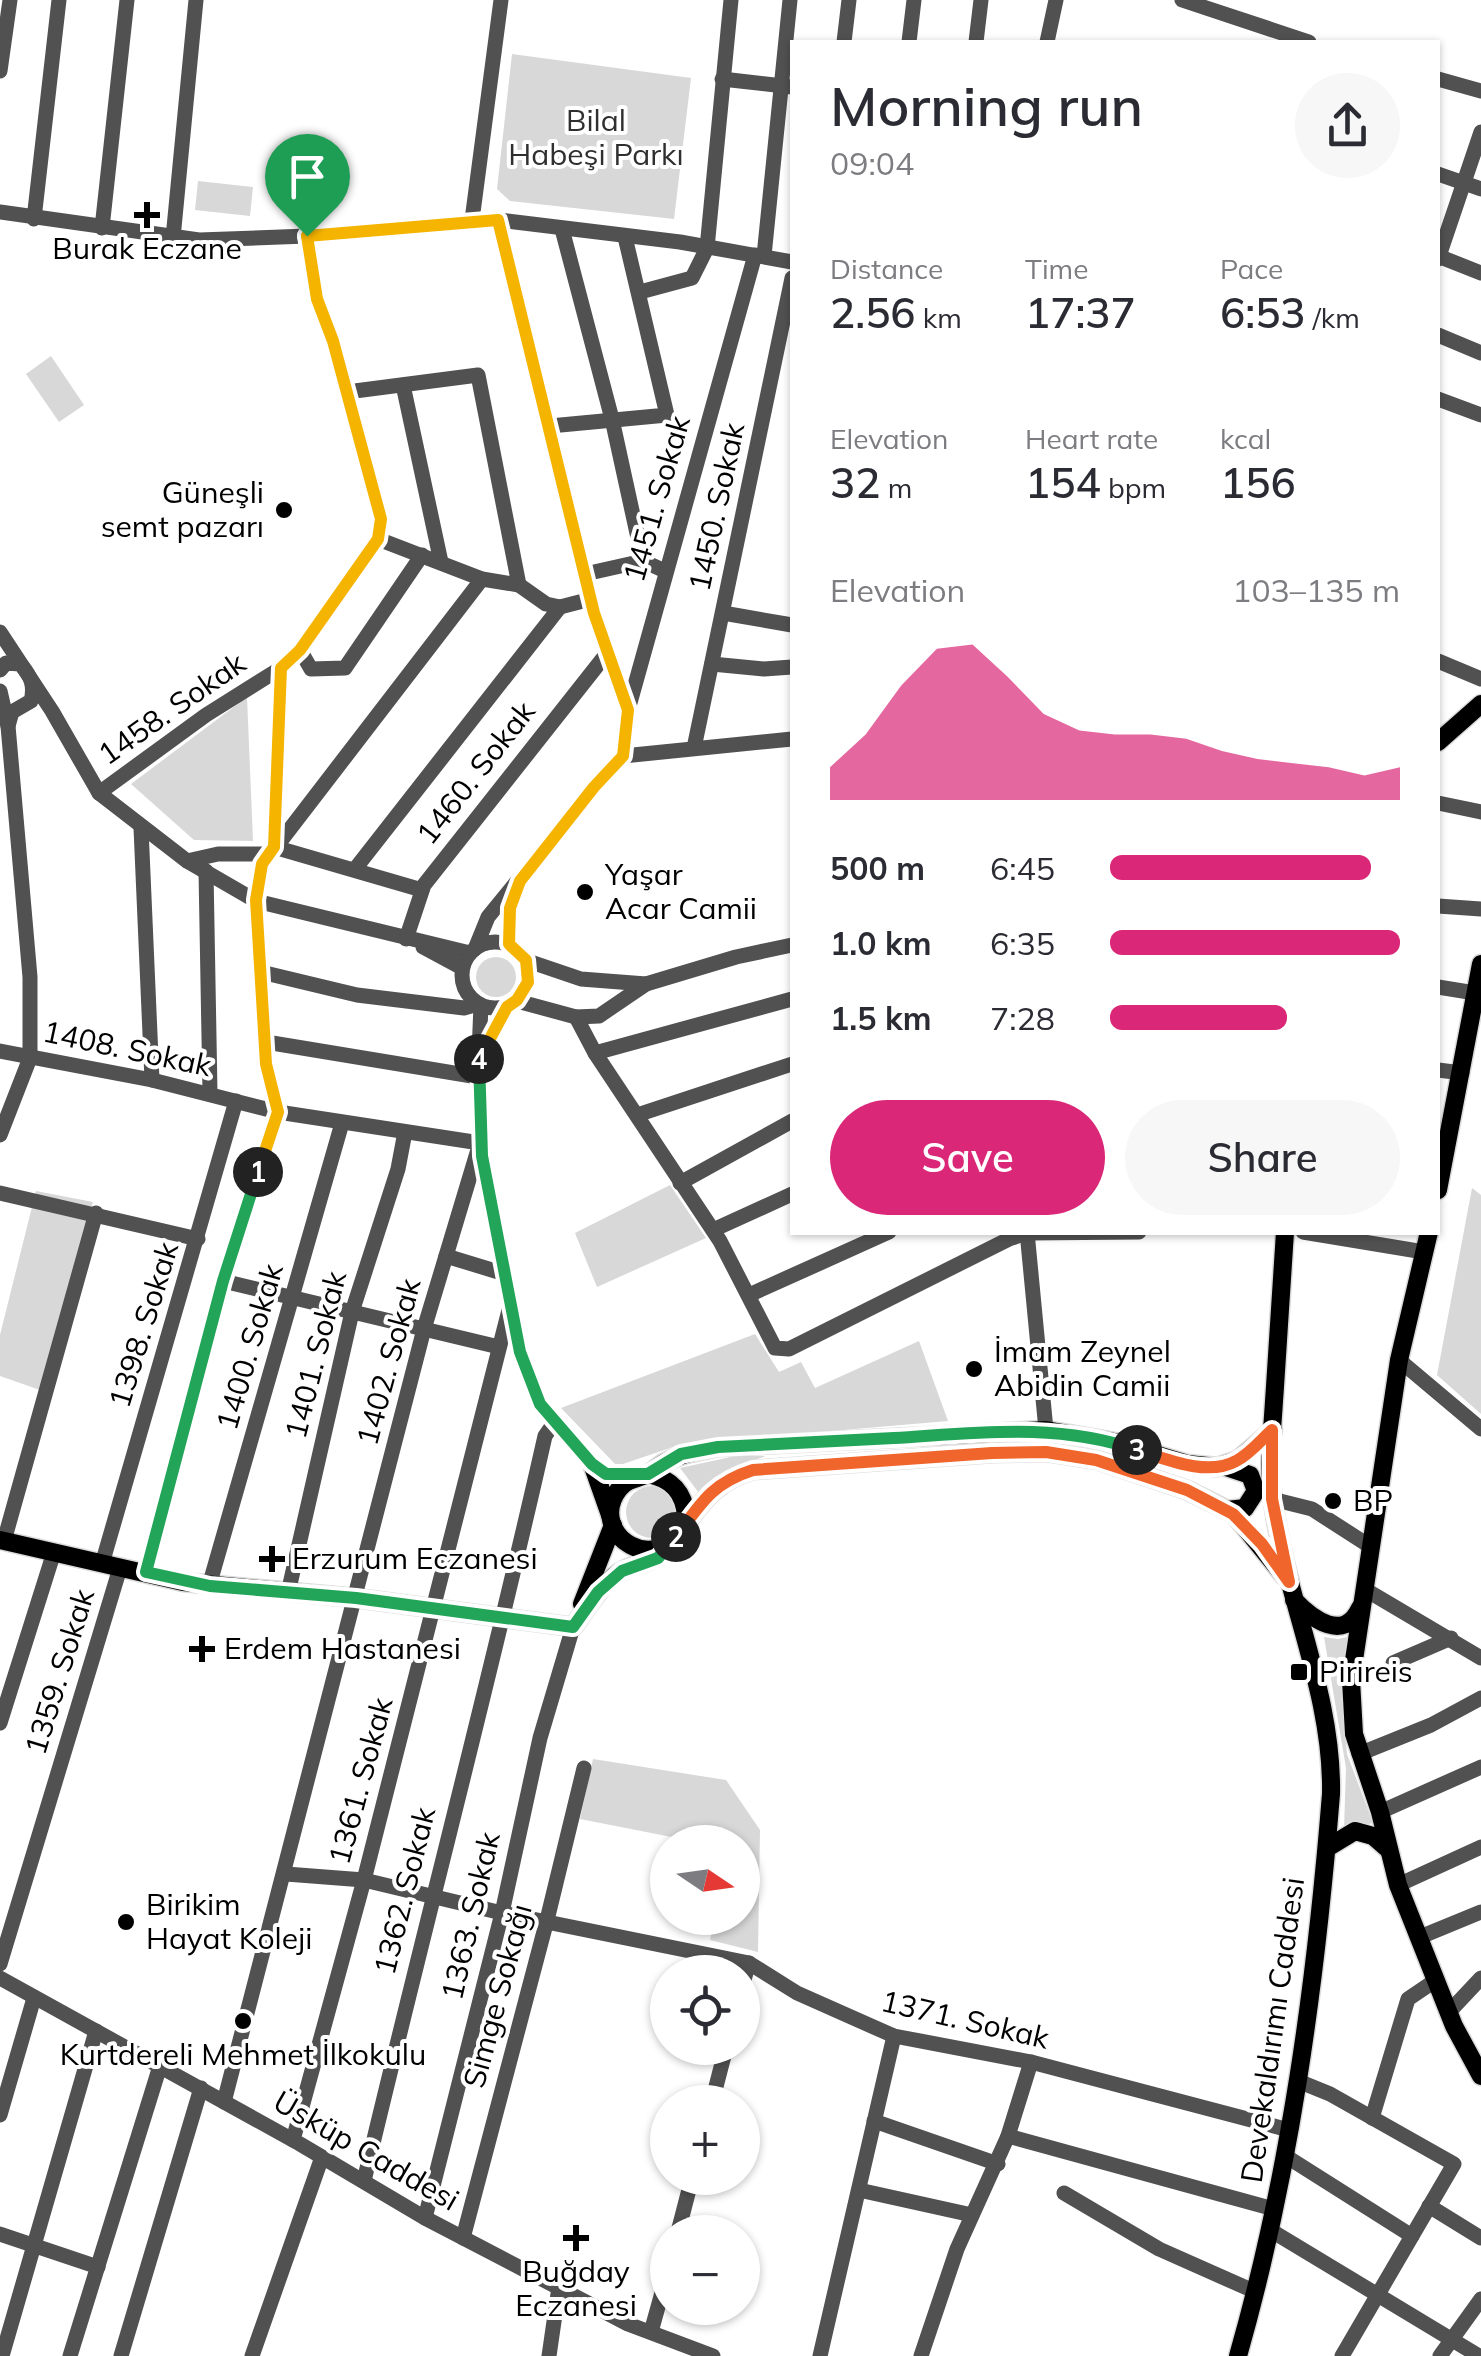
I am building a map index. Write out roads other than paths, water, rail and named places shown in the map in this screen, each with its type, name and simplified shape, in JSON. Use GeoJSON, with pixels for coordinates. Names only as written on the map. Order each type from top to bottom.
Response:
{"type":"FeatureCollection","features":[{"type":"Feature","properties":{"kind":"main road"},"geometry":{"type":"LineString","coordinates":[[1442,733],[1481,704]]}},
{"type":"Feature","properties":{"kind":"main road"},"geometry":{"type":"LineString","coordinates":[[1441,1155],[1462,1074],[1481,964]]}},
{"type":"Feature","properties":{"kind":"main road","name":"Devekaldırımı Caddesi"},"geometry":{"type":"LineString","coordinates":[[1238,2356],[1270,2230],[1298,2082],[1327,1848],[1332,1768],[1323,1708],[1291,1591],[1272,1499],[1272,1430],[1285,1235]]}},
{"type":"Feature","properties":{"kind":"main road"},"geometry":{"type":"LineString","coordinates":[[1427,1235],[1400,1360],[1352,1680],[1354,1734],[1380,1812],[1398,1885],[1448,2012],[1481,2076]]}},
{"type":"Feature","properties":{"kind":"main road"},"geometry":{"type":"LineString","coordinates":[[573,1627],[612,1521],[617,1491],[681,1454],[718,1447],[1046,1430],[1115,1442],[1188,1464],[1224,1466],[1250,1475],[1256,1491],[1245,1508],[1227,1510]]}},
{"type":"Feature","properties":{"kind":"main road"},"geometry":{"type":"LineString","coordinates":[[1224,1466],[1248,1453],[1272,1430]]}},
{"type":"Feature","properties":{"kind":"main road"},"geometry":{"type":"LineString","coordinates":[[877,1438],[878,1461]]}},
{"type":"Feature","properties":{"kind":"main road"},"geometry":{"type":"LineString","coordinates":[[573,1627],[598,1592],[622,1571],[658,1558],[706,1495],[729,1478],[753,1470],[1046,1452],[1096,1460],[1187,1490],[1227,1510],[1262,1544],[1291,1591],[1318,1621],[1336,1626],[1352,1621],[1365,1593]]}},
{"type":"Feature","properties":{"kind":"main road"},"geometry":{"type":"LineString","coordinates":[[592,1464],[606,1474],[661,1477],[681,1493],[686,1516],[682,1529]]}},
{"type":"Feature","properties":{"kind":"main road"},"geometry":{"type":"LineString","coordinates":[[592,1464],[612,1521],[626,1543],[635,1548],[657,1549],[667,1545]]}},
{"type":"Feature","properties":{"kind":"main road"},"geometry":{"type":"LineString","coordinates":[[2,1540],[210,1586],[356,1598],[573,1627]]}},
{"type":"Feature","properties":{"kind":"main road"},"geometry":{"type":"LineString","coordinates":[[1327,1848],[1355,1831],[1374,1836],[1390,1850]]}},
{"type":"Feature","properties":{"kind":"street"},"geometry":{"type":"LineString","coordinates":[[0,71],[10,0]]}},
{"type":"Feature","properties":{"kind":"street"},"geometry":{"type":"LineString","coordinates":[[34,219],[59,0]]}},
{"type":"Feature","properties":{"kind":"street"},"geometry":{"type":"LineString","coordinates":[[102,228],[127,0]]}},
{"type":"Feature","properties":{"kind":"street"},"geometry":{"type":"LineString","coordinates":[[173,238],[196,0]]}},
{"type":"Feature","properties":{"kind":"street"},"geometry":{"type":"LineString","coordinates":[[472,220],[501,0]]}},
{"type":"Feature","properties":{"kind":"street"},"geometry":{"type":"LineString","coordinates":[[640,292],[692,278],[707,248],[730,0]]}},
{"type":"Feature","properties":{"kind":"street","name":"1451. Sokak"},"geometry":{"type":"LineString","coordinates":[[623,756],[628,710],[665,571],[759,255],[787,86],[790,0]]}},
{"type":"Feature","properties":{"kind":"street"},"geometry":{"type":"LineString","coordinates":[[844,40],[849,0]]}},
{"type":"Feature","properties":{"kind":"street"},"geometry":{"type":"LineString","coordinates":[[909,40],[914,0]]}},
{"type":"Feature","properties":{"kind":"street"},"geometry":{"type":"LineString","coordinates":[[976,40],[981,0]]}},
{"type":"Feature","properties":{"kind":"street"},"geometry":{"type":"LineString","coordinates":[[1047,40],[1056,0]]}},
{"type":"Feature","properties":{"kind":"street"},"geometry":{"type":"LineString","coordinates":[[1182,0],[1303,40]]}},
{"type":"Feature","properties":{"kind":"street"},"geometry":{"type":"LineString","coordinates":[[722,79],[787,86]]}},
{"type":"Feature","properties":{"kind":"street"},"geometry":{"type":"LineString","coordinates":[[1440,80],[1481,91]]}},
{"type":"Feature","properties":{"kind":"street"},"geometry":{"type":"LineString","coordinates":[[1440,253],[1473,187],[1481,132]]}},
{"type":"Feature","properties":{"kind":"street"},"geometry":{"type":"LineString","coordinates":[[1440,175],[1473,187]]}},
{"type":"Feature","properties":{"kind":"street"},"geometry":{"type":"LineString","coordinates":[[0,212],[199,240],[307,236],[498,220],[790,262]]}},
{"type":"Feature","properties":{"kind":"street"},"geometry":{"type":"LineString","coordinates":[[498,220],[591,599],[628,710]]}},
{"type":"Feature","properties":{"kind":"street"},"geometry":{"type":"LineString","coordinates":[[562,229],[612,419],[643,561]]}},
{"type":"Feature","properties":{"kind":"street"},"geometry":{"type":"LineString","coordinates":[[307,236],[317,299],[348,392],[381,519],[378,539],[482,579],[519,585],[546,604],[560,607],[591,599]]}},
{"type":"Feature","properties":{"kind":"street"},"geometry":{"type":"LineString","coordinates":[[550,426],[667,415],[624,237]]}},
{"type":"Feature","properties":{"kind":"street"},"geometry":{"type":"LineString","coordinates":[[1440,258],[1481,273]]}},
{"type":"Feature","properties":{"kind":"street","name":"1450. Sokak"},"geometry":{"type":"LineString","coordinates":[[694,748],[790,288]]}},
{"type":"Feature","properties":{"kind":"street"},"geometry":{"type":"LineString","coordinates":[[1440,338],[1481,352]]}},
{"type":"Feature","properties":{"kind":"street"},"geometry":{"type":"LineString","coordinates":[[348,392],[478,375],[519,585]]}},
{"type":"Feature","properties":{"kind":"street"},"geometry":{"type":"LineString","coordinates":[[404,385],[441,562]]}},
{"type":"Feature","properties":{"kind":"street"},"geometry":{"type":"LineString","coordinates":[[1440,399],[1481,415]]}},
{"type":"Feature","properties":{"kind":"street","name":"1458. Sokak"},"geometry":{"type":"LineString","coordinates":[[99,794],[206,715],[281,668],[300,650],[378,539]]}},
{"type":"Feature","properties":{"kind":"street"},"geometry":{"type":"LineString","coordinates":[[300,650],[312,669],[345,668],[422,555]]}},
{"type":"Feature","properties":{"kind":"street"},"geometry":{"type":"LineString","coordinates":[[585,574],[643,561],[665,571]]}},
{"type":"Feature","properties":{"kind":"street"},"geometry":{"type":"LineString","coordinates":[[146,1572],[223,1281],[278,1112],[266,1064],[256,900],[262,864],[482,579]]}},
{"type":"Feature","properties":{"kind":"street"},"geometry":{"type":"LineString","coordinates":[[356,869],[560,607]]}},
{"type":"Feature","properties":{"kind":"street"},"geometry":{"type":"LineString","coordinates":[[723,612],[790,623]]}},
{"type":"Feature","properties":{"kind":"street"},"geometry":{"type":"LineString","coordinates":[[0,632],[99,794],[187,860],[256,900],[472,951],[491,942],[509,944],[526,960],[581,979],[646,984]]}},
{"type":"Feature","properties":{"kind":"street","name":"1460. Sokak"},"geometry":{"type":"LineString","coordinates":[[406,938],[422,890],[448,852],[608,652]]}},
{"type":"Feature","properties":{"kind":"street"},"geometry":{"type":"LineString","coordinates":[[1440,661],[1481,679]]}},
{"type":"Feature","properties":{"kind":"street"},"geometry":{"type":"LineString","coordinates":[[0,670],[6,663],[14,662],[31,677],[33,695],[27,706],[12,712],[8,726]]}},
{"type":"Feature","properties":{"kind":"street"},"geometry":{"type":"LineString","coordinates":[[712,664],[790,667]]}},
{"type":"Feature","properties":{"kind":"street"},"geometry":{"type":"LineString","coordinates":[[272,850],[281,668]]}},
{"type":"Feature","properties":{"kind":"street"},"geometry":{"type":"LineString","coordinates":[[0,691],[9,704],[46,713],[72,748]]}},
{"type":"Feature","properties":{"kind":"street"},"geometry":{"type":"LineString","coordinates":[[0,691],[8,726],[7,791],[30,976],[30,1058],[0,1135]]}},
{"type":"Feature","properties":{"kind":"street"},"geometry":{"type":"LineString","coordinates":[[790,739],[623,756],[488,917],[462,968],[464,988],[480,1004],[497,1009],[512,1004],[576,1016],[599,1016],[646,984],[790,945]]}},
{"type":"Feature","properties":{"kind":"street"},"geometry":{"type":"LineString","coordinates":[[1440,803],[1481,812]]}},
{"type":"Feature","properties":{"kind":"street"},"geometry":{"type":"LineString","coordinates":[[141,828],[152,1080]]}},
{"type":"Feature","properties":{"kind":"street"},"geometry":{"type":"LineString","coordinates":[[187,860],[272,850],[356,869],[422,890]]}},
{"type":"Feature","properties":{"kind":"street"},"geometry":{"type":"LineString","coordinates":[[206,871],[210,1093]]}},
{"type":"Feature","properties":{"kind":"street"},"geometry":{"type":"LineString","coordinates":[[509,944],[510,908],[520,881]]}},
{"type":"Feature","properties":{"kind":"street"},"geometry":{"type":"LineString","coordinates":[[1440,906],[1481,909]]}},
{"type":"Feature","properties":{"kind":"street"},"geometry":{"type":"LineString","coordinates":[[406,938],[462,968]]}},
{"type":"Feature","properties":{"kind":"street"},"geometry":{"type":"LineString","coordinates":[[480,1056],[528,982],[526,960]]}},
{"type":"Feature","properties":{"kind":"street"},"geometry":{"type":"LineString","coordinates":[[261,972],[357,995],[464,1008],[480,1004]]}},
{"type":"Feature","properties":{"kind":"street"},"geometry":{"type":"LineString","coordinates":[[1440,986],[1475,993]]}},
{"type":"Feature","properties":{"kind":"street"},"geometry":{"type":"LineString","coordinates":[[595,1053],[790,1001]]}},
{"type":"Feature","properties":{"kind":"street"},"geometry":{"type":"LineString","coordinates":[[480,1004],[480,1143],[520,1352],[540,1404],[592,1464]]}},
{"type":"Feature","properties":{"kind":"street"},"geometry":{"type":"LineString","coordinates":[[576,1016],[595,1053],[712,1230],[776,1348],[789,1349],[1021,1235]]}},
{"type":"Feature","properties":{"kind":"street"},"geometry":{"type":"LineString","coordinates":[[595,1053],[599,1016]]}},
{"type":"Feature","properties":{"kind":"street"},"geometry":{"type":"LineString","coordinates":[[266,1042],[478,1076]]}},
{"type":"Feature","properties":{"kind":"street","name":"1408. Sokak"},"geometry":{"type":"LineString","coordinates":[[0,1051],[152,1080],[278,1112],[480,1143]]}},
{"type":"Feature","properties":{"kind":"street"},"geometry":{"type":"LineString","coordinates":[[637,1115],[790,1065]]}},
{"type":"Feature","properties":{"kind":"street"},"geometry":{"type":"LineString","coordinates":[[1440,1070],[1462,1074]]}},
{"type":"Feature","properties":{"kind":"street","name":"1398. Sokak"},"geometry":{"type":"LineString","coordinates":[[111,1566],[236,1101]]}},
{"type":"Feature","properties":{"kind":"street","name":"1400. Sokak"},"geometry":{"type":"LineString","coordinates":[[210,1586],[342,1123]]}},
{"type":"Feature","properties":{"kind":"street"},"geometry":{"type":"LineString","coordinates":[[680,1182],[790,1123]]}},
{"type":"Feature","properties":{"kind":"street","name":"1401. Sokak"},"geometry":{"type":"LineString","coordinates":[[288,1593],[352,1312],[398,1168],[405,1132]]}},
{"type":"Feature","properties":{"kind":"street","name":"1402. Sokak"},"geometry":{"type":"LineString","coordinates":[[224,2102],[424,1330],[480,1143]]}},
{"type":"Feature","properties":{"kind":"street"},"geometry":{"type":"LineString","coordinates":[[0,1192],[198,1239]]}},
{"type":"Feature","properties":{"kind":"street"},"geometry":{"type":"LineString","coordinates":[[712,1230],[790,1195]]}},
{"type":"Feature","properties":{"kind":"street"},"geometry":{"type":"LineString","coordinates":[[2,1540],[96,1213]]}},
{"type":"Feature","properties":{"kind":"street"},"geometry":{"type":"LineString","coordinates":[[749,1295],[883,1235]]}},
{"type":"Feature","properties":{"kind":"street"},"geometry":{"type":"LineString","coordinates":[[1027,1235],[1046,1430]]}},
{"type":"Feature","properties":{"kind":"street"},"geometry":{"type":"LineString","coordinates":[[1321,1235],[1424,1252]]}},
{"type":"Feature","properties":{"kind":"street"},"geometry":{"type":"LineString","coordinates":[[446,1256],[505,1274]]}},
{"type":"Feature","properties":{"kind":"street"},"geometry":{"type":"LineString","coordinates":[[223,1281],[499,1346]]}},
{"type":"Feature","properties":{"kind":"street","name":"1361. Sokak"},"geometry":{"type":"LineString","coordinates":[[293,2140],[364,1880],[510,1302]]}},
{"type":"Feature","properties":{"kind":"street"},"geometry":{"type":"LineString","coordinates":[[1400,1360],[1481,1430]]}},
{"type":"Feature","properties":{"kind":"street","name":"1362. Sokak"},"geometry":{"type":"LineString","coordinates":[[364,2180],[545,1436],[554,1423]]}},
{"type":"Feature","properties":{"kind":"street"},"geometry":{"type":"LineString","coordinates":[[1272,1499],[1312,1509],[1372,1546]]}},
{"type":"Feature","properties":{"kind":"street"},"geometry":{"type":"LineString","coordinates":[[0,1724],[54,1552]]}},
{"type":"Feature","properties":{"kind":"street","name":"1359. Sokak"},"geometry":{"type":"LineString","coordinates":[[0,1964],[111,1566]]}},
{"type":"Feature","properties":{"kind":"street"},"geometry":{"type":"LineString","coordinates":[[1365,1593],[1481,1658]]}},
{"type":"Feature","properties":{"kind":"street","name":"1363. Sokak"},"geometry":{"type":"LineString","coordinates":[[425,2218],[502,1913],[540,1738],[573,1627]]}},
{"type":"Feature","properties":{"kind":"street"},"geometry":{"type":"LineString","coordinates":[[1393,1663],[1451,1638]]}},
{"type":"Feature","properties":{"kind":"street"},"geometry":{"type":"LineString","coordinates":[[1359,1754],[1431,1725],[1481,1698]]}},
{"type":"Feature","properties":{"kind":"street"},"geometry":{"type":"LineString","coordinates":[[1380,1812],[1481,1767]]}},
{"type":"Feature","properties":{"kind":"street","name":"Simge Sokağı"},"geometry":{"type":"LineString","coordinates":[[463,2238],[584,1768]]}},
{"type":"Feature","properties":{"kind":"street"},"geometry":{"type":"LineString","coordinates":[[1398,1885],[1481,1847]]}},
{"type":"Feature","properties":{"kind":"street","name":"1371. Sokak"},"geometry":{"type":"LineString","coordinates":[[286,1874],[364,1880],[502,1913],[711,1955]]}},
{"type":"Feature","properties":{"kind":"street"},"geometry":{"type":"LineString","coordinates":[[1420,1936],[1481,1912]]}},
{"type":"Feature","properties":{"kind":"street","name":"1371. Sokak"},"geometry":{"type":"LineString","coordinates":[[760,1970],[797,1993],[894,2036],[1030,2062],[1289,2130]]}},
{"type":"Feature","properties":{"kind":"street","name":"Üsküp Caddesi"},"geometry":{"type":"LineString","coordinates":[[0,1978],[322,2156],[425,2218],[559,2288],[711,2356]]}},
{"type":"Feature","properties":{"kind":"street"},"geometry":{"type":"LineString","coordinates":[[1448,2012],[1481,1979]]}},
{"type":"Feature","properties":{"kind":"street"},"geometry":{"type":"LineString","coordinates":[[1372,2118],[1408,1998],[1436,1980]]}},
{"type":"Feature","properties":{"kind":"street"},"geometry":{"type":"LineString","coordinates":[[0,2115],[34,1998]]}},
{"type":"Feature","properties":{"kind":"street"},"geometry":{"type":"LineString","coordinates":[[2,2356],[96,2031]]}},
{"type":"Feature","properties":{"kind":"street"},"geometry":{"type":"LineString","coordinates":[[820,2356],[894,2036]]}},
{"type":"Feature","properties":{"kind":"street"},"geometry":{"type":"LineString","coordinates":[[921,2356],[957,2249],[998,2164],[1030,2062]]}},
{"type":"Feature","properties":{"kind":"street"},"geometry":{"type":"LineString","coordinates":[[70,2356],[160,2066]]}},
{"type":"Feature","properties":{"kind":"street"},"geometry":{"type":"LineString","coordinates":[[1298,2082],[1330,2094],[1454,2164],[1342,2356]]}},
{"type":"Feature","properties":{"kind":"street"},"geometry":{"type":"LineString","coordinates":[[122,2356],[200,2088]]}},
{"type":"Feature","properties":{"kind":"street"},"geometry":{"type":"LineString","coordinates":[[874,2121],[998,2164]]}},
{"type":"Feature","properties":{"kind":"street"},"geometry":{"type":"LineString","coordinates":[[1008,2136],[1274,2209]]}},
{"type":"Feature","properties":{"kind":"street"},"geometry":{"type":"LineString","coordinates":[[1284,2155],[1412,2236]]}},
{"type":"Feature","properties":{"kind":"street"},"geometry":{"type":"LineString","coordinates":[[252,2356],[322,2156]]}},
{"type":"Feature","properties":{"kind":"street"},"geometry":{"type":"LineString","coordinates":[[859,2190],[972,2215]]}},
{"type":"Feature","properties":{"kind":"street"},"geometry":{"type":"LineString","coordinates":[[1064,2193],[1160,2248],[1256,2292]]}},
{"type":"Feature","properties":{"kind":"street"},"geometry":{"type":"LineString","coordinates":[[1430,2206],[1481,2238]]}},
{"type":"Feature","properties":{"kind":"street"},"geometry":{"type":"LineString","coordinates":[[1270,2230],[1478,2356]]}},
{"type":"Feature","properties":{"kind":"street"},"geometry":{"type":"LineString","coordinates":[[0,2234],[98,2267]]}},
{"type":"Feature","properties":{"kind":"street"},"geometry":{"type":"LineString","coordinates":[[548,2356],[559,2288]]}},
{"type":"Feature","properties":{"kind":"street"},"geometry":{"type":"LineString","coordinates":[[1440,2356],[1481,2300]]}},
{"type":"Feature","properties":{"kind":"street"},"geometry":{"type":"LineString","coordinates":[[652,2332],[654,2325]]}},
{"type":"Feature","properties":{"kind":"place","name":"Burak Eczane"},"geometry":{"type":"Point","coordinates":[147,215]}},
{"type":"Feature","properties":{"kind":"place","name":"Güneşli semt pazarı"},"geometry":{"type":"Point","coordinates":[284,510]}},
{"type":"Feature","properties":{"kind":"place","name":"Yaşar Acar Camii"},"geometry":{"type":"Point","coordinates":[585,892]}},
{"type":"Feature","properties":{"kind":"place","name":"İmam Zeynel Abidin Camii"},"geometry":{"type":"Point","coordinates":[974,1369]}},
{"type":"Feature","properties":{"kind":"place","name":"BP"},"geometry":{"type":"Point","coordinates":[1333,1501]}},
{"type":"Feature","properties":{"kind":"place","name":"Erzurum Eczanesi"},"geometry":{"type":"Point","coordinates":[272,1559]}},
{"type":"Feature","properties":{"kind":"place","name":"Erdem Hastanesi"},"geometry":{"type":"Point","coordinates":[202,1649]}},
{"type":"Feature","properties":{"kind":"place","name":"Pirireis"},"geometry":{"type":"Point","coordinates":[1299,1672]}},
{"type":"Feature","properties":{"kind":"place","name":"Birikim Hayat Koleji"},"geometry":{"type":"Point","coordinates":[126,1922]}},
{"type":"Feature","properties":{"kind":"place","name":"Kurtdereli Mehmet İlkokulu"},"geometry":{"type":"Point","coordinates":[243,2021]}},
{"type":"Feature","properties":{"kind":"place","name":"Buğday Eczanesi"},"geometry":{"type":"Point","coordinates":[576,2238]}},
{"type":"Feature","properties":{"kind":"park label","name":"Bilal Habeşi Parkı"},"geometry":{"type":"Point","coordinates":[596,138]}}]}
